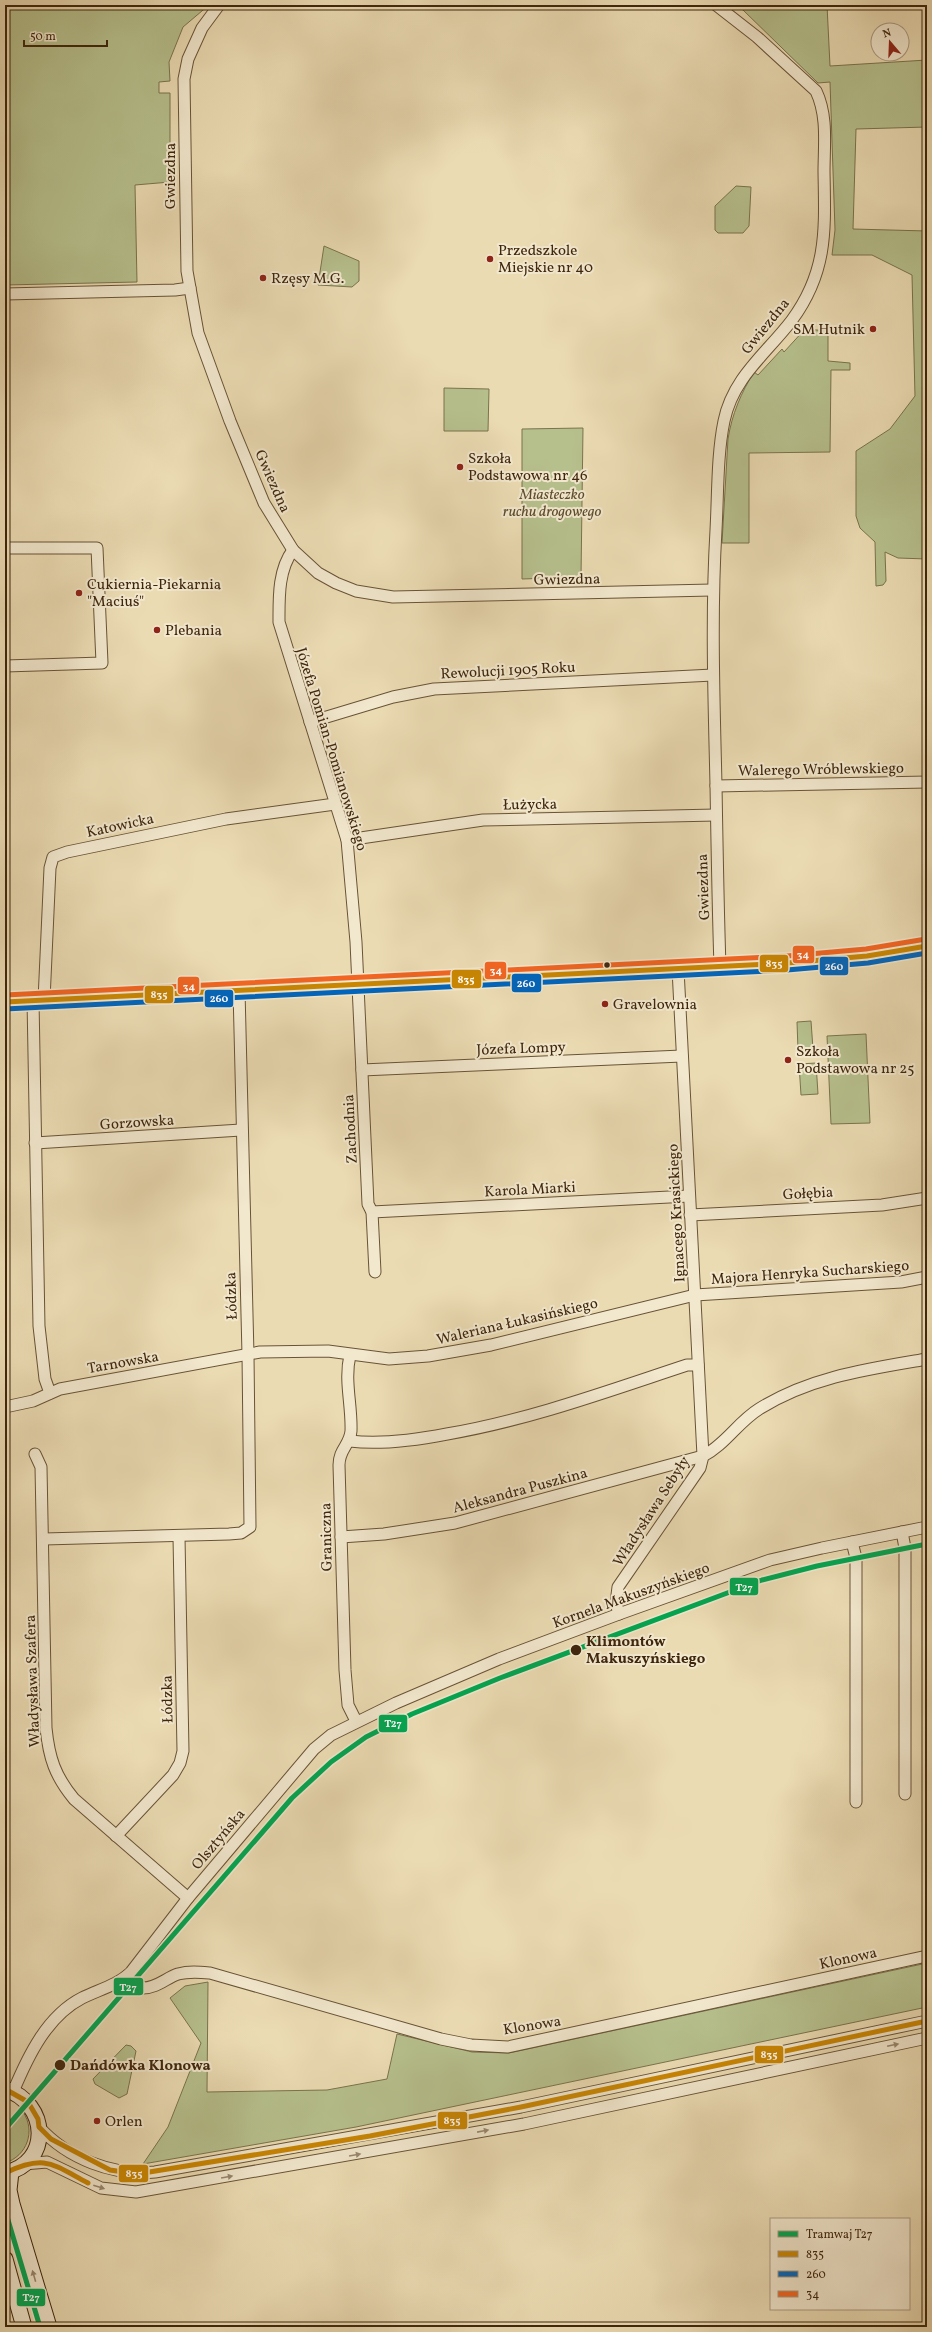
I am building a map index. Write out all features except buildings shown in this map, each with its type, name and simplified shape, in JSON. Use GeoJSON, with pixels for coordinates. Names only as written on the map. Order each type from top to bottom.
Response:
{"type":"FeatureCollection","features":[{"type":"Feature","properties":{"kind":"main road"},"geometry":{"type":"LineString","coordinates":[[9,2090],[31,2106],[38,2119],[39,2127],[37,2147],[24,2164],[8,2173],[11,2197],[49,2327]]}},
{"type":"Feature","properties":{"kind":"main road"},"geometry":{"type":"LineString","coordinates":[[5,2259],[24,2327]]}},
{"type":"Feature","properties":{"kind":"street","name":"Gwiezdna"},"geometry":{"type":"LineString","coordinates":[[219,5],[202,28],[185,66],[185,217],[187,271],[198,333],[230,421],[264,503],[293,550],[318,573],[356,591],[375,596],[435,597],[712,590]]}},
{"type":"Feature","properties":{"kind":"street","name":"Gwiezdna"},"geometry":{"type":"LineString","coordinates":[[716,5],[757,37],[816,91],[821,102],[823,121],[826,225],[822,255],[803,302],[791,320],[753,363],[740,382],[724,420],[712,590],[720,967]]}},
{"type":"Feature","properties":{"kind":"street"},"geometry":{"type":"LineString","coordinates":[[5,294],[175,290],[190,288]]}},
{"type":"Feature","properties":{"kind":"street"},"geometry":{"type":"LineString","coordinates":[[5,548],[97,548],[102,663],[5,666]]}},
{"type":"Feature","properties":{"kind":"street","name":"Józefa Pomian-Pomianowskiego"},"geometry":{"type":"LineString","coordinates":[[293,550],[284,566],[280,584],[279,622],[347,840],[355,934],[357,984]]}},
{"type":"Feature","properties":{"kind":"street","name":"Rewolucji 1905 Roku"},"geometry":{"type":"LineString","coordinates":[[310,722],[394,696],[434,689],[713,675]]}},
{"type":"Feature","properties":{"kind":"street","name":"Walerego Wróblewskiego"},"geometry":{"type":"LineString","coordinates":[[716,786],[927,782]]}},
{"type":"Feature","properties":{"kind":"street","name":"Katowicka"},"geometry":{"type":"LineString","coordinates":[[38,1000],[50,868],[54,857],[67,852],[226,819],[335,804]]}},
{"type":"Feature","properties":{"kind":"street","name":"Łużycka"},"geometry":{"type":"LineString","coordinates":[[347,840],[483,820],[716,815]]}},
{"type":"Feature","properties":{"kind":"street"},"geometry":{"type":"LineString","coordinates":[[5,1002],[720,967],[832,960],[927,946]]}},
{"type":"Feature","properties":{"kind":"street","name":"Ignacego Krasickiego"},"geometry":{"type":"LineString","coordinates":[[678,969],[703,1456]]}},
{"type":"Feature","properties":{"kind":"street","name":"Zachodnia"},"geometry":{"type":"LineString","coordinates":[[357,984],[368,1204],[372,1212],[375,1272]]}},
{"type":"Feature","properties":{"kind":"street","name":"Łódzka"},"geometry":{"type":"LineString","coordinates":[[44,1539],[179,1537],[241,1533],[250,1527],[248,1355],[241,1130],[239,990]]}},
{"type":"Feature","properties":{"kind":"street"},"geometry":{"type":"LineString","coordinates":[[38,1000],[36,1143],[39,1326],[45,1379],[50,1393]]}},
{"type":"Feature","properties":{"kind":"street","name":"Józefa Lompy"},"geometry":{"type":"LineString","coordinates":[[362,1070],[682,1056]]}},
{"type":"Feature","properties":{"kind":"street","name":"Gorzowska"},"geometry":{"type":"LineString","coordinates":[[36,1143],[241,1130]]}},
{"type":"Feature","properties":{"kind":"street","name":"Karola Miarki"},"geometry":{"type":"LineString","coordinates":[[372,1212],[690,1196]]}},
{"type":"Feature","properties":{"kind":"street","name":"Gołębia"},"geometry":{"type":"LineString","coordinates":[[690,1215],[882,1205],[927,1198]]}},
{"type":"Feature","properties":{"kind":"street","name":"Majora Henryka Sucharskiego"},"geometry":{"type":"LineString","coordinates":[[695,1294],[901,1282],[927,1277]]}},
{"type":"Feature","properties":{"kind":"street","name":"Waleriana Łukasińskiego"},"geometry":{"type":"LineString","coordinates":[[248,1355],[260,1352],[328,1351],[389,1359],[409,1358],[483,1347],[695,1294]]}},
{"type":"Feature","properties":{"kind":"street","name":"Tarnowska"},"geometry":{"type":"LineString","coordinates":[[5,1407],[21,1405],[50,1393],[67,1388],[248,1355]]}},
{"type":"Feature","properties":{"kind":"street"},"geometry":{"type":"LineString","coordinates":[[350,1355],[347,1375],[350,1441],[360,1442],[419,1439],[484,1428],[687,1365],[698,1365]]}},
{"type":"Feature","properties":{"kind":"street","name":"Władysława Sebyły"},"geometry":{"type":"LineString","coordinates":[[620,1614],[616,1603],[618,1587],[700,1468],[703,1456],[714,1450],[755,1411],[796,1389],[829,1377],[927,1359]]}},
{"type":"Feature","properties":{"kind":"street","name":"Graniczna"},"geometry":{"type":"LineString","coordinates":[[350,1441],[339,1455],[348,1705],[356,1722]]}},
{"type":"Feature","properties":{"kind":"street","name":"Władysława Szafera"},"geometry":{"type":"LineString","coordinates":[[35,1454],[42,1468],[48,1748],[60,1783],[74,1799],[188,1898]]}},
{"type":"Feature","properties":{"kind":"street","name":"Aleksandra Puszkina"},"geometry":{"type":"LineString","coordinates":[[341,1537],[384,1534],[455,1523],[703,1456]]}},
{"type":"Feature","properties":{"kind":"street","name":"Kornela Makuszyńskiego"},"geometry":{"type":"LineString","coordinates":[[356,1722],[499,1659],[770,1560],[927,1527]]}},
{"type":"Feature","properties":{"kind":"street"},"geometry":{"type":"LineString","coordinates":[[902,1532],[905,1548],[905,1794]]}},
{"type":"Feature","properties":{"kind":"street","name":"Łódzka"},"geometry":{"type":"LineString","coordinates":[[116,1836],[173,1775],[180,1763],[183,1751],[179,1537]]}},
{"type":"Feature","properties":{"kind":"street"},"geometry":{"type":"LineString","coordinates":[[852,1542],[856,1558],[856,1802]]}},
{"type":"Feature","properties":{"kind":"street","name":"Olsztyńska"},"geometry":{"type":"LineString","coordinates":[[9,2090],[52,2021],[70,2005],[113,1985],[127,1976],[188,1898],[314,1749],[331,1735],[356,1722]]}},
{"type":"Feature","properties":{"kind":"street","name":"Klonowa"},"geometry":{"type":"LineString","coordinates":[[127,1976],[143,1988],[154,1986],[178,1974],[191,1972],[210,1973],[441,2039],[471,2045],[508,2046],[927,1956]]}},
{"type":"Feature","properties":{"kind":"street"},"geometry":{"type":"LineString","coordinates":[[39,2127],[51,2139],[98,2165],[122,2172],[155,2172],[521,2107],[927,2021]]}},
{"type":"Feature","properties":{"kind":"street"},"geometry":{"type":"LineString","coordinates":[[24,2164],[47,2162],[101,2188],[136,2192],[524,2124],[927,2038]]}},
{"type":"Feature","properties":{"kind":"green space"},"geometry":{"type":"Polygon","coordinates":[[[5,5],[209,5],[183,27],[169,62],[170,81],[159,82],[159,93],[170,93],[170,182],[135,185],[137,282],[5,285],[5,5]]]}},
{"type":"Feature","properties":{"kind":"green space"},"geometry":{"type":"Polygon","coordinates":[[[735,5],[827,5],[830,66],[927,60],[927,127],[856,129],[853,229],[927,231],[927,559],[898,558],[885,552],[886,581],[883,585],[876,586],[875,542],[860,528],[856,516],[856,451],[890,429],[915,396],[912,275],[872,255],[832,255],[835,230],[830,82],[818,83],[743,10],[735,5]]]}},
{"type":"Feature","properties":{"kind":"green space"},"geometry":{"type":"Polygon","coordinates":[[[736,186],[751,187],[749,226],[743,233],[718,233],[715,230],[715,206],[736,186]]]}},
{"type":"Feature","properties":{"kind":"green space"},"geometry":{"type":"Polygon","coordinates":[[[324,246],[359,261],[359,281],[352,287],[318,285],[324,246]]]}},
{"type":"Feature","properties":{"kind":"green space"},"geometry":{"type":"Polygon","coordinates":[[[805,329],[828,331],[828,361],[850,363],[850,370],[831,370],[830,452],[749,453],[749,543],[722,543],[728,439],[738,404],[754,372],[758,375],[782,349],[784,352],[805,329]]]}},
{"type":"Feature","properties":{"kind":"green space"},"geometry":{"type":"Polygon","coordinates":[[[444,388],[489,389],[488,431],[444,431],[444,388]]]}},
{"type":"Feature","properties":{"kind":"green space","name":"Miasteczko ruchu drogowego"},"geometry":{"type":"Polygon","coordinates":[[[583,428],[581,577],[522,579],[522,429],[583,428]]]}},
{"type":"Feature","properties":{"kind":"green space"},"geometry":{"type":"Polygon","coordinates":[[[811,1021],[813,1049],[798,1050],[797,1022],[811,1021]]]}},
{"type":"Feature","properties":{"kind":"green space"},"geometry":{"type":"Polygon","coordinates":[[[866,1034],[870,1123],[831,1124],[827,1036],[866,1034]]]}},
{"type":"Feature","properties":{"kind":"green space"},"geometry":{"type":"Polygon","coordinates":[[[816,1063],[818,1094],[801,1095],[799,1064],[816,1063]]]}},
{"type":"Feature","properties":{"kind":"green space"},"geometry":{"type":"Polygon","coordinates":[[[927,1963],[927,2007],[356,2127],[143,2164],[168,2127],[201,2043],[170,1998],[185,1986],[208,1982],[207,2092],[327,2090],[387,2079],[397,2034],[472,2052],[509,2053],[927,1963]]]}},
{"type":"Feature","properties":{"kind":"green space"},"geometry":{"type":"Polygon","coordinates":[[[126,2045],[131,2046],[136,2051],[127,2094],[119,2098],[95,2084],[93,2079],[126,2045]]]}},
{"type":"Feature","properties":{"kind":"green space"},"geometry":{"type":"Polygon","coordinates":[[[23,2112],[29,2127],[27,2142],[19,2155],[13,2160],[5,2163],[5,2133],[23,2112]]]}},
{"type":"Feature","properties":{"kind":"tram line","name":"T27"},"geometry":{"type":"LineString","coordinates":[[5,2129],[292,1798],[331,1762],[366,1737],[412,1714],[500,1678],[762,1580],[817,1566],[927,1544]]}},
{"type":"Feature","properties":{"kind":"tram line","name":"T27"},"geometry":{"type":"LineString","coordinates":[[5,2210],[40,2327]]}},
{"type":"Feature","properties":{"kind":"transit line","name":"34"},"geometry":{"type":"LineString","coordinates":[[5,995],[787,956],[866,949],[926,939]]}},
{"type":"Feature","properties":{"kind":"transit line","name":"835"},"geometry":{"type":"LineString","coordinates":[[5,1002],[787,963],[867,956],[927,946]]}},
{"type":"Feature","properties":{"kind":"transit line","name":"260"},"geometry":{"type":"LineString","coordinates":[[5,1009],[787,970],[868,963],[927,953]]}},
{"type":"Feature","properties":{"kind":"transit line","name":"835"},"geometry":{"type":"LineString","coordinates":[[5,2089],[28,2102],[38,2119],[39,2127],[51,2139],[110,2170],[137,2174],[370,2136],[521,2107],[927,2021]]}},
{"type":"Feature","properties":{"kind":"transit line","name":"835"},"geometry":{"type":"LineString","coordinates":[[5,2173],[30,2164],[48,2164],[56,2166],[88,2183]]}},
{"type":"Feature","properties":{"kind":"place","name":"Przedszkole Miejskie nr 40"},"geometry":{"type":"Point","coordinates":[490,259]}},
{"type":"Feature","properties":{"kind":"place","name":"Rzęsy M.G."},"geometry":{"type":"Point","coordinates":[263,278]}},
{"type":"Feature","properties":{"kind":"place","name":"SM Hutnik"},"geometry":{"type":"Point","coordinates":[873,329]}},
{"type":"Feature","properties":{"kind":"place","name":"Szkoła Podstawowa nr 46"},"geometry":{"type":"Point","coordinates":[460,467]}},
{"type":"Feature","properties":{"kind":"place","name":"Cukiernia-Piekarnia \"Maciuś\""},"geometry":{"type":"Point","coordinates":[79,593]}},
{"type":"Feature","properties":{"kind":"place","name":"Plebania"},"geometry":{"type":"Point","coordinates":[157,630]}},
{"type":"Feature","properties":{"kind":"place","name":"Gravelownia"},"geometry":{"type":"Point","coordinates":[605,1004]}},
{"type":"Feature","properties":{"kind":"place","name":"Szkoła Podstawowa nr 25"},"geometry":{"type":"Point","coordinates":[788,1060]}},
{"type":"Feature","properties":{"kind":"place","name":"Klimontów Makuszyńskiego"},"geometry":{"type":"Point","coordinates":[576,1650]}},
{"type":"Feature","properties":{"kind":"place","name":"Dańdówka Klonowa"},"geometry":{"type":"Point","coordinates":[60,2065]}},
{"type":"Feature","properties":{"kind":"place","name":"Orlen"},"geometry":{"type":"Point","coordinates":[97,2121]}}]}
